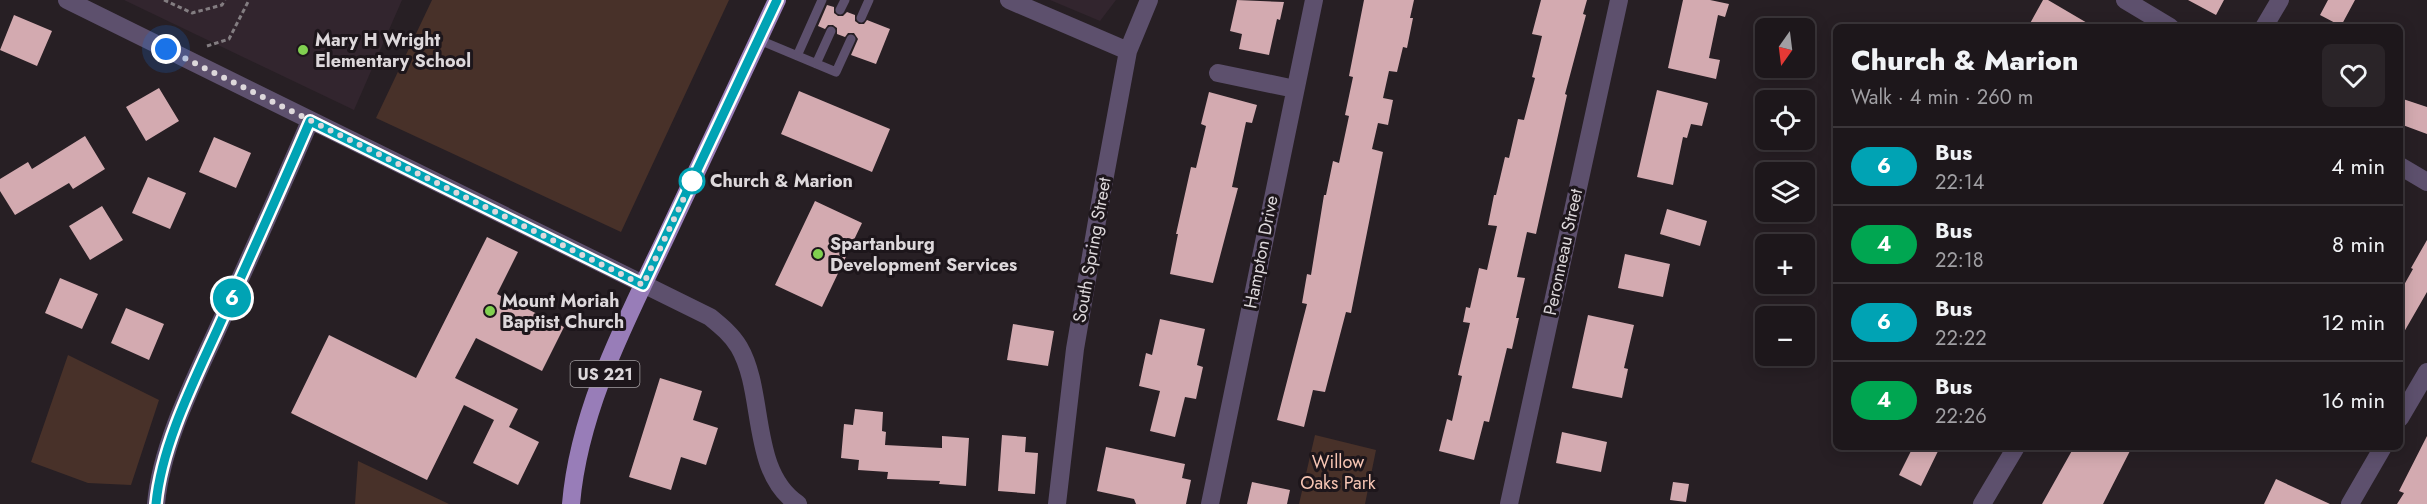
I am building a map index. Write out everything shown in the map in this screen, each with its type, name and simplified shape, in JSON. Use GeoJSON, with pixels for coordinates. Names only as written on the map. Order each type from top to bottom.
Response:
{"type":"FeatureCollection","features":[{"type":"Feature","properties":{"kind":"main road","name":"US 221"},"geometry":{"type":"LineString","coordinates":[[571,504],[576,468],[592,405],[623,327],[777,0]]}},
{"type":"Feature","properties":{"kind":"street"},"geometry":{"type":"LineString","coordinates":[[67,0],[710,317],[727,331],[739,348],[747,367],[773,474],[782,489],[798,504]]}},
{"type":"Feature","properties":{"kind":"street"},"geometry":{"type":"LineString","coordinates":[[1009,0],[1128,51]]}},
{"type":"Feature","properties":{"kind":"street","name":"South Spring Street"},"geometry":{"type":"LineString","coordinates":[[1057,504],[1075,349],[1128,51],[1149,0]]}},
{"type":"Feature","properties":{"kind":"street","name":"Hampton Drive"},"geometry":{"type":"LineString","coordinates":[[1210,504],[1314,0]]}},
{"type":"Feature","properties":{"kind":"street","name":"Peronneau Street"},"geometry":{"type":"LineString","coordinates":[[1509,504],[1619,0]]}},
{"type":"Feature","properties":{"kind":"street"},"geometry":{"type":"LineString","coordinates":[[2125,0],[2165,24]]}},
{"type":"Feature","properties":{"kind":"street"},"geometry":{"type":"LineString","coordinates":[[2266,24],[2280,0]]}},
{"type":"Feature","properties":{"kind":"street"},"geometry":{"type":"LineString","coordinates":[[1218,73],[1295,89]]}},
{"type":"Feature","properties":{"kind":"street"},"geometry":{"type":"LineString","coordinates":[[156,504],[161,474],[173,434],[214,335],[310,121]]}},
{"type":"Feature","properties":{"kind":"street"},"geometry":{"type":"LineString","coordinates":[[2403,168],[2427,182]]}},
{"type":"Feature","properties":{"kind":"street"},"geometry":{"type":"LineString","coordinates":[[2403,413],[2427,372]]}},
{"type":"Feature","properties":{"kind":"street"},"geometry":{"type":"LineString","coordinates":[[1982,504],[2014,450]]}},
{"type":"Feature","properties":{"kind":"street"},"geometry":{"type":"LineString","coordinates":[[2350,504],[2381,450]]}},
{"type":"Feature","properties":{"kind":"lane"},"geometry":{"type":"LineString","coordinates":[[797,56],[822,0]]}},
{"type":"Feature","properties":{"kind":"lane"},"geometry":{"type":"LineString","coordinates":[[840,10],[845,0]]}},
{"type":"Feature","properties":{"kind":"lane"},"geometry":{"type":"LineString","coordinates":[[861,18],[869,0]]}},
{"type":"Feature","properties":{"kind":"lane"},"geometry":{"type":"LineString","coordinates":[[816,64],[831,31]]}},
{"type":"Feature","properties":{"kind":"lane"},"geometry":{"type":"LineString","coordinates":[[759,40],[836,72],[851,39]]}},
{"type":"Feature","properties":{"kind":"path"},"geometry":{"type":"LineString","coordinates":[[164,0],[192,13],[222,5],[225,0]]}},
{"type":"Feature","properties":{"kind":"path"},"geometry":{"type":"LineString","coordinates":[[207,46],[229,39],[249,0]]}},
{"type":"Feature","properties":{"kind":"shaded area","name":"Mary H Wright Elementary School"},"geometry":{"type":"Polygon","coordinates":[[[124,0],[402,0],[354,110],[124,0]]]}},
{"type":"Feature","properties":{"kind":"shaded area"},"geometry":{"type":"Polygon","coordinates":[[[1050,0],[1116,0],[1100,21],[1050,0]]]}},
{"type":"Feature","properties":{"kind":"green space"},"geometry":{"type":"Polygon","coordinates":[[[432,0],[729,0],[621,232],[376,118],[432,0]]]}},
{"type":"Feature","properties":{"kind":"green space"},"geometry":{"type":"Polygon","coordinates":[[[68,355],[159,400],[131,485],[88,483],[31,462],[68,355]]]}},
{"type":"Feature","properties":{"kind":"green space","name":"Willow Oaks Park"},"geometry":{"type":"Polygon","coordinates":[[[1315,435],[1376,450],[1365,504],[1299,504],[1315,435]]]}},
{"type":"Feature","properties":{"kind":"green space"},"geometry":{"type":"Polygon","coordinates":[[[358,461],[449,504],[355,504],[358,461]]]}},
{"type":"Feature","properties":{"kind":"building"},"geometry":{"type":"Polygon","coordinates":[[[1237,0],[1284,2],[1280,20],[1277,19],[1269,55],[1239,49],[1242,34],[1230,31],[1237,0]]]}},
{"type":"Feature","properties":{"kind":"building"},"geometry":{"type":"Polygon","coordinates":[[[1364,0],[1414,0],[1410,18],[1413,18],[1407,48],[1403,47],[1397,72],[1389,71],[1383,98],[1393,100],[1388,125],[1378,123],[1372,149],[1383,152],[1351,313],[1346,312],[1325,392],[1313,390],[1304,427],[1277,420],[1307,304],[1302,303],[1307,274],[1311,275],[1324,195],[1326,195],[1333,161],[1339,163],[1349,116],[1345,115],[1353,77],[1349,76],[1364,0]]]}},
{"type":"Feature","properties":{"kind":"building"},"geometry":{"type":"Polygon","coordinates":[[[1541,0],[1587,0],[1583,14],[1586,15],[1565,94],[1567,95],[1536,234],[1527,232],[1517,277],[1525,278],[1512,349],[1507,348],[1489,422],[1484,421],[1474,460],[1439,451],[1447,419],[1452,421],[1462,376],[1458,375],[1470,323],[1463,322],[1466,307],[1470,308],[1479,268],[1487,270],[1497,226],[1488,225],[1494,195],[1496,195],[1505,157],[1509,158],[1518,119],[1524,120],[1535,78],[1532,77],[1542,36],[1532,34],[1541,0]]]}},
{"type":"Feature","properties":{"kind":"building"},"geometry":{"type":"Polygon","coordinates":[[[1683,0],[1710,0],[1729,4],[1725,17],[1718,15],[1709,58],[1720,60],[1716,79],[1668,68],[1683,0]]]}},
{"type":"Feature","properties":{"kind":"building"},"geometry":{"type":"Polygon","coordinates":[[[2043,0],[2048,0],[2089,24],[2030,24],[2043,0]]]}},
{"type":"Feature","properties":{"kind":"building"},"geometry":{"type":"Polygon","coordinates":[[[2188,0],[2224,0],[2216,15],[2188,0]]]}},
{"type":"Feature","properties":{"kind":"building"},"geometry":{"type":"Polygon","coordinates":[[[2328,0],[2355,0],[2342,24],[2337,24],[2320,15],[2328,0]]]}},
{"type":"Feature","properties":{"kind":"building"},"geometry":{"type":"Polygon","coordinates":[[[827,5],[834,7],[834,13],[838,16],[843,16],[847,12],[855,15],[855,21],[859,24],[864,24],[867,20],[890,29],[876,64],[851,55],[858,39],[854,33],[848,33],[845,37],[837,34],[837,28],[833,25],[828,25],[825,29],[818,26],[827,5]]]}},
{"type":"Feature","properties":{"kind":"building"},"geometry":{"type":"Polygon","coordinates":[[[14,15],[52,31],[37,66],[0,50],[14,15]]]}},
{"type":"Feature","properties":{"kind":"building"},"geometry":{"type":"Polygon","coordinates":[[[159,88],[179,121],[146,141],[126,107],[159,88]]]}},
{"type":"Feature","properties":{"kind":"building"},"geometry":{"type":"Polygon","coordinates":[[[1657,90],[1708,103],[1702,126],[1691,124],[1687,138],[1683,137],[1673,185],[1637,177],[1657,90]]]}},
{"type":"Feature","properties":{"kind":"building"},"geometry":{"type":"Polygon","coordinates":[[[799,91],[890,129],[872,172],[781,134],[799,91]]]}},
{"type":"Feature","properties":{"kind":"building"},"geometry":{"type":"Polygon","coordinates":[[[1209,92],[1257,105],[1252,123],[1246,122],[1232,187],[1238,188],[1213,283],[1170,274],[1178,234],[1176,234],[1191,167],[1196,168],[1206,126],[1201,124],[1209,92]]]}},
{"type":"Feature","properties":{"kind":"building"},"geometry":{"type":"Polygon","coordinates":[[[2403,99],[2427,107],[2427,134],[2403,125],[2403,99]]]}},
{"type":"Feature","properties":{"kind":"building"},"geometry":{"type":"Polygon","coordinates":[[[85,136],[105,169],[73,189],[69,183],[15,215],[0,191],[0,179],[28,162],[32,169],[85,136]]]}},
{"type":"Feature","properties":{"kind":"building"},"geometry":{"type":"Polygon","coordinates":[[[214,137],[251,153],[236,188],[199,172],[214,137]]]}},
{"type":"Feature","properties":{"kind":"building"},"geometry":{"type":"Polygon","coordinates":[[[148,177],[186,193],[170,229],[132,213],[148,177]]]}},
{"type":"Feature","properties":{"kind":"building","name":"Spartanburg Development Services"},"geometry":{"type":"Polygon","coordinates":[[[815,201],[862,223],[822,307],[775,285],[815,201]]]}},
{"type":"Feature","properties":{"kind":"building"},"geometry":{"type":"Polygon","coordinates":[[[102,206],[123,240],[90,260],[69,226],[102,206]]]}},
{"type":"Feature","properties":{"kind":"building"},"geometry":{"type":"Polygon","coordinates":[[[1667,209],[1707,221],[1700,246],[1660,234],[1667,209]]]}},
{"type":"Feature","properties":{"kind":"building"},"geometry":{"type":"Polygon","coordinates":[[[487,237],[518,252],[497,294],[564,327],[542,371],[476,338],[455,378],[518,409],[509,427],[539,442],[518,485],[473,463],[494,420],[464,405],[427,480],[291,413],[329,335],[416,378],[487,237]]]}},
{"type":"Feature","properties":{"kind":"building"},"geometry":{"type":"Polygon","coordinates":[[[2427,240],[2427,292],[2403,334],[2403,287],[2413,269],[2411,268],[2427,240]]]}},
{"type":"Feature","properties":{"kind":"building"},"geometry":{"type":"Polygon","coordinates":[[[1625,254],[1670,264],[1663,297],[1618,288],[1625,254]]]}},
{"type":"Feature","properties":{"kind":"building"},"geometry":{"type":"Polygon","coordinates":[[[60,278],[98,294],[82,329],[45,313],[60,278]]]}},
{"type":"Feature","properties":{"kind":"building"},"geometry":{"type":"Polygon","coordinates":[[[126,308],[164,324],[149,360],[111,343],[126,308]]]}},
{"type":"Feature","properties":{"kind":"building"},"geometry":{"type":"Polygon","coordinates":[[[1588,315],[1634,325],[1624,368],[1628,369],[1622,398],[1572,388],[1588,315]]]}},
{"type":"Feature","properties":{"kind":"building"},"geometry":{"type":"Polygon","coordinates":[[[1160,319],[1205,329],[1197,365],[1203,367],[1196,399],[1185,397],[1175,437],[1150,431],[1160,391],[1139,386],[1146,353],[1152,355],[1160,319]]]}},
{"type":"Feature","properties":{"kind":"building"},"geometry":{"type":"Polygon","coordinates":[[[1013,324],[1054,331],[1048,366],[1007,360],[1013,324]]]}},
{"type":"Feature","properties":{"kind":"building"},"geometry":{"type":"Polygon","coordinates":[[[660,378],[702,391],[693,420],[718,428],[706,465],[681,457],[671,490],[629,477],[660,378]]]}},
{"type":"Feature","properties":{"kind":"building"},"geometry":{"type":"Polygon","coordinates":[[[855,409],[883,412],[882,431],[886,432],[885,445],[942,448],[942,436],[969,438],[966,486],[939,484],[940,481],[887,479],[888,472],[858,470],[859,460],[841,458],[844,424],[853,425],[855,409]]]}},
{"type":"Feature","properties":{"kind":"building"},"geometry":{"type":"Polygon","coordinates":[[[1562,432],[1607,442],[1601,472],[1556,463],[1562,432]]]}},
{"type":"Feature","properties":{"kind":"building"},"geometry":{"type":"Polygon","coordinates":[[[1002,435],[1026,437],[1025,452],[1038,453],[1035,494],[998,491],[1002,435]]]}},
{"type":"Feature","properties":{"kind":"building"},"geometry":{"type":"Polygon","coordinates":[[[2427,436],[2427,504],[2397,504],[2404,493],[2399,491],[2427,436]]]}},
{"type":"Feature","properties":{"kind":"building"},"geometry":{"type":"Polygon","coordinates":[[[1106,447],[1185,464],[1182,478],[1191,480],[1186,504],[1136,504],[1134,499],[1097,491],[1106,447]]]}},
{"type":"Feature","properties":{"kind":"building"},"geometry":{"type":"Polygon","coordinates":[[[1912,450],[1939,450],[1921,486],[1899,475],[1912,450]]]}},
{"type":"Feature","properties":{"kind":"building"},"geometry":{"type":"Polygon","coordinates":[[[2072,450],[2130,450],[2103,504],[2042,504],[2072,450]]]}},
{"type":"Feature","properties":{"kind":"building"},"geometry":{"type":"Polygon","coordinates":[[[2276,479],[2330,504],[2264,504],[2276,479]]]}},
{"type":"Feature","properties":{"kind":"building"},"geometry":{"type":"Polygon","coordinates":[[[1252,482],[1290,490],[1287,504],[1247,504],[1252,482]]]}},
{"type":"Feature","properties":{"kind":"building"},"geometry":{"type":"Polygon","coordinates":[[[1673,482],[1689,484],[1686,502],[1670,500],[1673,482]]]}},
{"type":"Feature","properties":{"kind":"bus line","name":"6"},"geometry":{"type":"LineString","coordinates":[[156,504],[166,453],[173,434],[214,335],[310,121],[643,285],[777,0]]}},
{"type":"Feature","properties":{"kind":"place","name":"Mary H Wright Elementary School"},"geometry":{"type":"Point","coordinates":[303,50]}},
{"type":"Feature","properties":{"kind":"place","name":"Church & Marion"},"geometry":{"type":"Point","coordinates":[692,181]}},
{"type":"Feature","properties":{"kind":"place","name":"Spartanburg Development Services"},"geometry":{"type":"Point","coordinates":[818,254]}},
{"type":"Feature","properties":{"kind":"place","name":"Mount Moriah Baptist Church"},"geometry":{"type":"Point","coordinates":[490,311]}},
{"type":"Feature","properties":{"kind":"route"},"geometry":{"type":"LineString","coordinates":[[166,49],[643,285],[692,181]]}}]}
